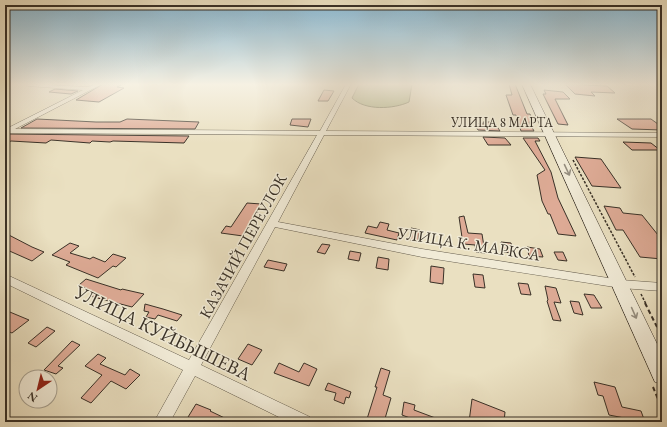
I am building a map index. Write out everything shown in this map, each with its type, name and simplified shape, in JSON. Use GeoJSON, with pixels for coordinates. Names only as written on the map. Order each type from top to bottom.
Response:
{"type":"FeatureCollection","features":[{"type":"Feature","properties":{"kind":"street"},"geometry":{"type":"LineString","coordinates":[[5,131],[59,104]]}},
{"type":"Feature","properties":{"kind":"street","name":"КАЗАЧИЙ ПЕРЕУЛОК"},"geometry":{"type":"LineString","coordinates":[[162,422],[338,104]]}},
{"type":"Feature","properties":{"kind":"street"},"geometry":{"type":"LineString","coordinates":[[536,104],[662,375]]}},
{"type":"Feature","properties":{"kind":"street","name":"УЛИЦА 8 МАРТА"},"geometry":{"type":"LineString","coordinates":[[5,131],[662,135]]}},
{"type":"Feature","properties":{"kind":"street","name":"УЛИЦА К. МАРКСА"},"geometry":{"type":"LineString","coordinates":[[273,224],[422,253],[621,284],[662,287]]}},
{"type":"Feature","properties":{"kind":"street","name":"УЛИЦА КУЙБЫШЕВА"},"geometry":{"type":"LineString","coordinates":[[5,278],[305,422]]}},
{"type":"Feature","properties":{"kind":"path"},"geometry":{"type":"LineString","coordinates":[[570,154],[643,286],[640,293],[662,337]]}},
{"type":"Feature","properties":{"kind":"green space"},"geometry":{"type":"Polygon","coordinates":[[[362,104],[403,104],[380,108],[362,104]]]}},
{"type":"Feature","properties":{"kind":"building"},"geometry":{"type":"Polygon","coordinates":[[[509,104],[523,104],[527,114],[530,114],[533,122],[529,122],[534,131],[521,131],[516,115],[513,115],[509,104]]]}},
{"type":"Feature","properties":{"kind":"building"},"geometry":{"type":"Polygon","coordinates":[[[548,104],[557,104],[568,125],[558,124],[548,104]]]}},
{"type":"Feature","properties":{"kind":"building"},"geometry":{"type":"Polygon","coordinates":[[[37,119],[96,122],[120,122],[127,119],[199,122],[195,129],[21,128],[37,119]]]}},
{"type":"Feature","properties":{"kind":"building"},"geometry":{"type":"Polygon","coordinates":[[[292,119],[311,119],[308,127],[290,125],[292,119]]]}},
{"type":"Feature","properties":{"kind":"building"},"geometry":{"type":"Polygon","coordinates":[[[617,119],[651,119],[662,127],[662,130],[632,129],[617,119]]]}},
{"type":"Feature","properties":{"kind":"building"},"geometry":{"type":"Polygon","coordinates":[[[483,122],[494,122],[500,131],[478,130],[474,123],[484,124],[483,122]]]}},
{"type":"Feature","properties":{"kind":"building"},"geometry":{"type":"Polygon","coordinates":[[[5,134],[189,136],[184,143],[92,141],[90,143],[51,140],[46,143],[11,141],[5,144],[5,134]]]}},
{"type":"Feature","properties":{"kind":"building"},"geometry":{"type":"Polygon","coordinates":[[[483,137],[505,138],[511,145],[488,145],[483,137]]]}},
{"type":"Feature","properties":{"kind":"building"},"geometry":{"type":"Polygon","coordinates":[[[523,138],[538,138],[540,141],[535,141],[551,172],[558,198],[576,236],[558,234],[550,214],[548,214],[542,201],[537,175],[545,170],[523,138]]]}},
{"type":"Feature","properties":{"kind":"building"},"geometry":{"type":"Polygon","coordinates":[[[623,142],[651,143],[660,150],[632,150],[623,142]]]}},
{"type":"Feature","properties":{"kind":"building"},"geometry":{"type":"Polygon","coordinates":[[[575,157],[601,159],[621,188],[592,186],[575,157]]]}},
{"type":"Feature","properties":{"kind":"building"},"geometry":{"type":"Polygon","coordinates":[[[247,203],[261,204],[243,236],[221,233],[226,226],[231,227],[247,203]]]}},
{"type":"Feature","properties":{"kind":"building"},"geometry":{"type":"Polygon","coordinates":[[[604,206],[620,208],[623,213],[642,215],[662,240],[662,259],[640,257],[623,230],[616,230],[604,206]]]}},
{"type":"Feature","properties":{"kind":"building"},"geometry":{"type":"Polygon","coordinates":[[[464,216],[468,233],[482,234],[485,253],[476,252],[475,245],[463,244],[459,217],[464,216]]]}},
{"type":"Feature","properties":{"kind":"building"},"geometry":{"type":"Polygon","coordinates":[[[380,222],[389,224],[387,230],[399,233],[397,240],[365,233],[368,226],[377,228],[380,222]]]}},
{"type":"Feature","properties":{"kind":"building"},"geometry":{"type":"Polygon","coordinates":[[[411,228],[420,230],[418,241],[410,240],[411,228]]]}},
{"type":"Feature","properties":{"kind":"building"},"geometry":{"type":"Polygon","coordinates":[[[5,233],[44,252],[32,261],[5,249],[5,233]]]}},
{"type":"Feature","properties":{"kind":"building"},"geometry":{"type":"Polygon","coordinates":[[[501,242],[511,243],[513,253],[503,252],[501,242]]]}},
{"type":"Feature","properties":{"kind":"building"},"geometry":{"type":"Polygon","coordinates":[[[70,243],[79,246],[70,253],[90,259],[93,257],[105,262],[113,254],[126,258],[116,267],[113,266],[98,278],[66,265],[70,262],[52,255],[70,243]]]}},
{"type":"Feature","properties":{"kind":"building"},"geometry":{"type":"Polygon","coordinates":[[[322,244],[330,245],[325,254],[317,252],[322,244]]]}},
{"type":"Feature","properties":{"kind":"building"},"geometry":{"type":"Polygon","coordinates":[[[527,247],[540,249],[543,257],[529,256],[527,247]]]}},
{"type":"Feature","properties":{"kind":"building"},"geometry":{"type":"Polygon","coordinates":[[[350,251],[361,253],[359,261],[348,259],[350,251]]]}},
{"type":"Feature","properties":{"kind":"building"},"geometry":{"type":"Polygon","coordinates":[[[554,252],[563,252],[567,261],[558,260],[554,252]]]}},
{"type":"Feature","properties":{"kind":"building"},"geometry":{"type":"Polygon","coordinates":[[[378,257],[389,259],[388,270],[376,268],[378,257]]]}},
{"type":"Feature","properties":{"kind":"building"},"geometry":{"type":"Polygon","coordinates":[[[268,260],[287,264],[284,271],[264,267],[268,260]]]}},
{"type":"Feature","properties":{"kind":"building"},"geometry":{"type":"Polygon","coordinates":[[[431,266],[444,268],[443,284],[430,282],[431,266]]]}},
{"type":"Feature","properties":{"kind":"building"},"geometry":{"type":"Polygon","coordinates":[[[473,274],[483,275],[485,288],[475,287],[473,274]]]}},
{"type":"Feature","properties":{"kind":"building"},"geometry":{"type":"Polygon","coordinates":[[[86,279],[121,290],[144,294],[132,307],[90,296],[94,292],[79,285],[86,279]]]}},
{"type":"Feature","properties":{"kind":"building"},"geometry":{"type":"Polygon","coordinates":[[[518,283],[528,284],[531,295],[521,294],[518,283]]]}},
{"type":"Feature","properties":{"kind":"building"},"geometry":{"type":"Polygon","coordinates":[[[545,286],[556,288],[561,303],[554,302],[561,321],[553,320],[547,301],[545,286]]]}},
{"type":"Feature","properties":{"kind":"building"},"geometry":{"type":"Polygon","coordinates":[[[584,294],[594,295],[602,308],[591,308],[584,294]]]}},
{"type":"Feature","properties":{"kind":"building"},"geometry":{"type":"Polygon","coordinates":[[[570,301],[579,302],[583,315],[574,313],[570,301]]]}},
{"type":"Feature","properties":{"kind":"building"},"geometry":{"type":"Polygon","coordinates":[[[145,304],[182,315],[177,321],[158,315],[155,319],[146,317],[149,312],[144,311],[145,304]]]}},
{"type":"Feature","properties":{"kind":"building"},"geometry":{"type":"Polygon","coordinates":[[[5,310],[29,320],[12,333],[5,330],[5,310]]]}},
{"type":"Feature","properties":{"kind":"building"},"geometry":{"type":"Polygon","coordinates":[[[47,327],[55,331],[36,347],[28,343],[47,327]]]}},
{"type":"Feature","properties":{"kind":"building"},"geometry":{"type":"Polygon","coordinates":[[[72,341],[80,345],[58,366],[63,368],[58,372],[58,369],[45,369],[72,341]]]}},
{"type":"Feature","properties":{"kind":"building"},"geometry":{"type":"Polygon","coordinates":[[[248,344],[262,350],[252,365],[238,359],[248,344]]]}},
{"type":"Feature","properties":{"kind":"building"},"geometry":{"type":"Polygon","coordinates":[[[98,354],[106,358],[100,364],[125,375],[130,369],[140,375],[126,389],[111,381],[91,403],[81,398],[102,375],[85,366],[98,354]]]}},
{"type":"Feature","properties":{"kind":"building"},"geometry":{"type":"Polygon","coordinates":[[[279,363],[299,372],[304,363],[317,369],[309,386],[274,373],[279,363]]]}},
{"type":"Feature","properties":{"kind":"building"},"geometry":{"type":"Polygon","coordinates":[[[381,368],[390,371],[383,395],[391,398],[384,422],[375,422],[367,419],[381,368]]]}},
{"type":"Feature","properties":{"kind":"building"},"geometry":{"type":"Polygon","coordinates":[[[594,382],[615,387],[622,407],[641,411],[645,422],[609,415],[603,396],[598,395],[594,382]]]}},
{"type":"Feature","properties":{"kind":"building"},"geometry":{"type":"Polygon","coordinates":[[[328,383],[351,392],[349,398],[346,397],[344,404],[334,400],[336,393],[325,390],[328,383]]]}},
{"type":"Feature","properties":{"kind":"building"},"geometry":{"type":"Polygon","coordinates":[[[472,399],[505,412],[504,422],[469,422],[472,399]]]}},
{"type":"Feature","properties":{"kind":"building"},"geometry":{"type":"Polygon","coordinates":[[[404,402],[415,405],[414,410],[446,422],[417,422],[418,421],[402,415],[404,402]]]}},
{"type":"Feature","properties":{"kind":"building"},"geometry":{"type":"Polygon","coordinates":[[[196,404],[211,410],[210,411],[233,422],[185,422],[196,404]]]}}]}
